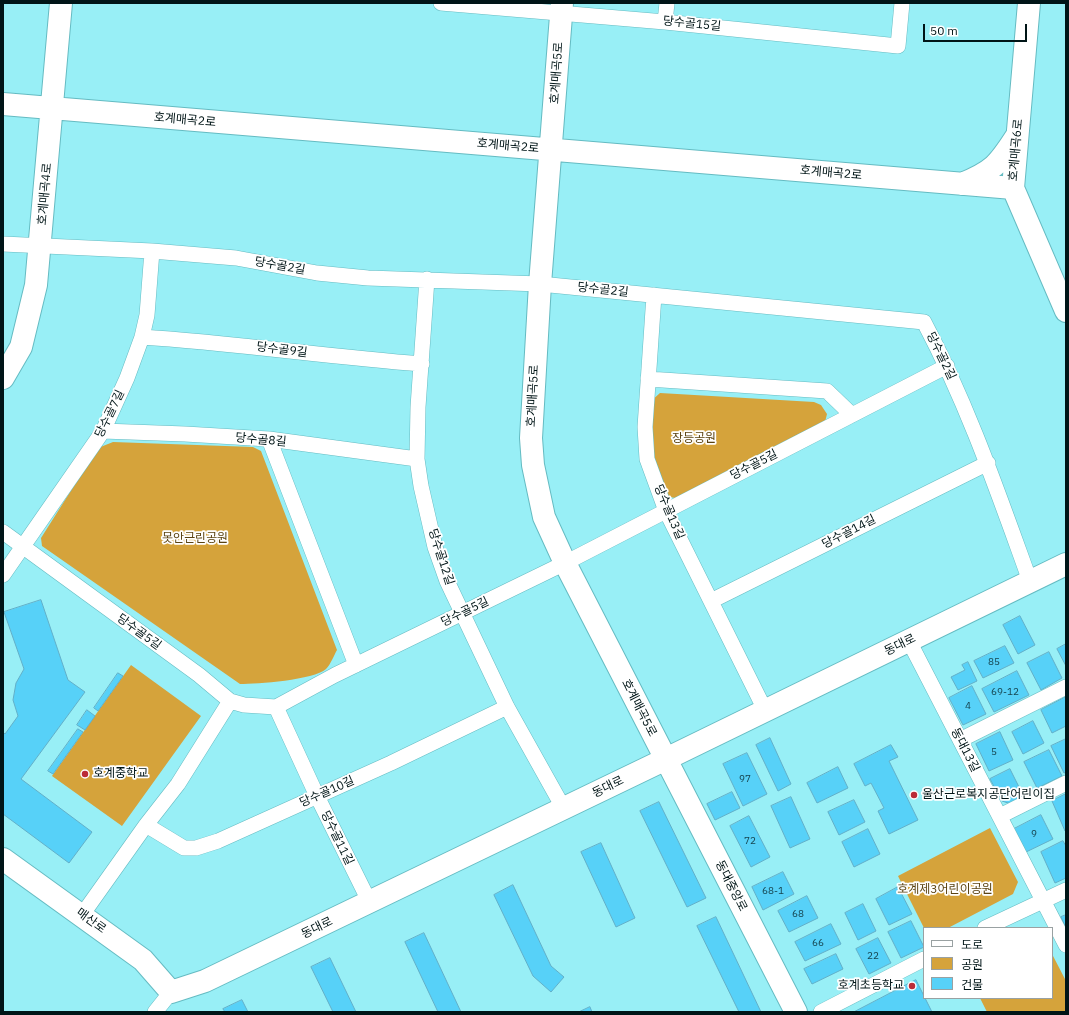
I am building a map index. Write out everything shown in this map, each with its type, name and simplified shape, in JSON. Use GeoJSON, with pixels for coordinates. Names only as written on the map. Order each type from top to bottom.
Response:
{"type":"FeatureCollection","features":[{"type":"Feature","properties":{"kind":"street","name":"호계매곡4로"},"geometry":{"type":"LineString","coordinates":[[3,378],[21,347],[36,285],[61,3]]}},
{"type":"Feature","properties":{"kind":"street","name":"당수골15길"},"geometry":{"type":"LineString","coordinates":[[447,3],[562,7],[665,22],[898,46],[902,3]]}},
{"type":"Feature","properties":{"kind":"street"},"geometry":{"type":"LineString","coordinates":[[665,22],[667,3]]}},
{"type":"Feature","properties":{"kind":"street","name":"호계매곡6로"},"geometry":{"type":"LineString","coordinates":[[1029,3],[1013,188],[1066,311]]}},
{"type":"Feature","properties":{"kind":"street","name":"호계매곡5로"},"geometry":{"type":"LineString","coordinates":[[562,7],[552,149],[540,284],[531,438],[533,465],[544,517],[565,563],[666,759]]}},
{"type":"Feature","properties":{"kind":"street","name":"호계매곡2로"},"geometry":{"type":"LineString","coordinates":[[3,104],[1013,188]]}},
{"type":"Feature","properties":{"kind":"street"},"geometry":{"type":"LineString","coordinates":[[961,184],[986,174],[1002,159],[1018,134]]}},
{"type":"Feature","properties":{"kind":"street","name":"당수골2길"},"geometry":{"type":"LineString","coordinates":[[3,244],[236,258],[317,273],[368,278],[540,284],[924,322],[947,366],[988,463],[1030,581]]}},
{"type":"Feature","properties":{"kind":"street","name":"당수골7길"},"geometry":{"type":"LineString","coordinates":[[3,574],[104,432],[127,378],[142,337],[146,315],[152,252]]}},
{"type":"Feature","properties":{"kind":"street","name":"당수골12길"},"geometry":{"type":"LineString","coordinates":[[427,280],[417,459],[421,486],[435,547],[447,581],[507,707],[564,809]]}},
{"type":"Feature","properties":{"kind":"street","name":"당수골13길"},"geometry":{"type":"LineString","coordinates":[[654,295],[645,428],[647,459],[666,511],[765,710]]}},
{"type":"Feature","properties":{"kind":"street","name":"당수골9길"},"geometry":{"type":"LineString","coordinates":[[142,337],[209,341],[352,358],[422,364]]}},
{"type":"Feature","properties":{"kind":"street","name":"당수골5길"},"geometry":{"type":"LineString","coordinates":[[3,532],[199,675],[230,701],[276,707],[356,665],[565,563],[947,366]]}},
{"type":"Feature","properties":{"kind":"street"},"geometry":{"type":"LineString","coordinates":[[648,379],[827,391],[852,415]]}},
{"type":"Feature","properties":{"kind":"street","name":"당수골8길"},"geometry":{"type":"LineString","coordinates":[[104,432],[185,434],[269,439],[417,459]]}},
{"type":"Feature","properties":{"kind":"street"},"geometry":{"type":"LineString","coordinates":[[269,439],[356,665]]}},
{"type":"Feature","properties":{"kind":"street","name":"당수골14길"},"geometry":{"type":"LineString","coordinates":[[711,601],[988,463]]}},
{"type":"Feature","properties":{"kind":"street","name":"동대로"},"geometry":{"type":"LineString","coordinates":[[171,992],[205,981],[564,809],[1066,564]]}},
{"type":"Feature","properties":{"kind":"street","name":"동대13길"},"geometry":{"type":"LineString","coordinates":[[909,641],[1066,945]]}},
{"type":"Feature","properties":{"kind":"street"},"geometry":{"type":"LineString","coordinates":[[960,740],[1066,687]]}},
{"type":"Feature","properties":{"kind":"street"},"geometry":{"type":"LineString","coordinates":[[82,915],[146,825],[178,784],[230,701]]}},
{"type":"Feature","properties":{"kind":"street","name":"당수골11길"},"geometry":{"type":"LineString","coordinates":[[276,707],[317,796],[370,902]]}},
{"type":"Feature","properties":{"kind":"street","name":"당수골10길"},"geometry":{"type":"LineString","coordinates":[[146,825],[184,848],[196,848],[218,841],[507,707]]}},
{"type":"Feature","properties":{"kind":"street","name":"동대중앙로"},"geometry":{"type":"LineString","coordinates":[[666,759],[796,1012]]}},
{"type":"Feature","properties":{"kind":"street"},"geometry":{"type":"LineString","coordinates":[[1000,816],[1066,783]]}},
{"type":"Feature","properties":{"kind":"street","name":"매산로"},"geometry":{"type":"LineString","coordinates":[[3,859],[143,960],[171,992]]}},
{"type":"Feature","properties":{"kind":"street"},"geometry":{"type":"LineString","coordinates":[[988,927],[1066,890]]}},
{"type":"Feature","properties":{"kind":"street"},"geometry":{"type":"LineString","coordinates":[[821,1012],[923,960]]}},
{"type":"Feature","properties":{"kind":"street"},"geometry":{"type":"LineString","coordinates":[[155,1012],[171,992]]}},
{"type":"Feature","properties":{"kind":"green space","name":"장등공원"},"geometry":{"type":"Polygon","coordinates":[[[660,393],[814,402],[821,405],[827,414],[825,422],[675,498],[665,496],[652,454],[650,402],[660,393]]]}},
{"type":"Feature","properties":{"kind":"green space","name":"못안근린공원"},"geometry":{"type":"Polygon","coordinates":[[[113,442],[253,447],[261,451],[337,650],[326,669],[320,673],[298,679],[240,684],[42,546],[41,538],[98,448],[113,442]]]}},
{"type":"Feature","properties":{"kind":"green space"},"geometry":{"type":"Polygon","coordinates":[[[131,665],[201,716],[122,826],[52,776],[131,665]]]}},
{"type":"Feature","properties":{"kind":"green space","name":"호계제3어린이공원"},"geometry":{"type":"Polygon","coordinates":[[[990,828],[1018,882],[1013,894],[950,927],[924,927],[898,876],[990,828]]]}},
{"type":"Feature","properties":{"kind":"green space"},"geometry":{"type":"Polygon","coordinates":[[[1053,956],[1066,981],[1066,1012],[987,1012],[980,999],[1053,999],[1053,956]]]}},
{"type":"Feature","properties":{"kind":"building"},"geometry":{"type":"Polygon","coordinates":[[[41,600],[68,680],[85,692],[21,779],[92,832],[69,863],[3,814],[3,732],[5,734],[18,716],[13,700],[16,683],[24,669],[4,612],[41,600]]]}},
{"type":"Feature","properties":{"kind":"building"},"geometry":{"type":"Polygon","coordinates":[[[1020,616],[1035,645],[1018,654],[1003,625],[1020,616]]]}},
{"type":"Feature","properties":{"kind":"building"},"geometry":{"type":"Polygon","coordinates":[[[1066,644],[1066,666],[1057,649],[1066,644]]]}},
{"type":"Feature","properties":{"kind":"building"},"geometry":{"type":"Polygon","coordinates":[[[1005,646],[1014,663],[983,678],[974,661],[1005,646]]]}},
{"type":"Feature","properties":{"kind":"building"},"geometry":{"type":"Polygon","coordinates":[[[1049,652],[1062,678],[1041,690],[1027,663],[1049,652]]]}},
{"type":"Feature","properties":{"kind":"building"},"geometry":{"type":"Polygon","coordinates":[[[968,662],[977,681],[958,690],[951,677],[965,670],[962,665],[968,662]]]}},
{"type":"Feature","properties":{"kind":"building"},"geometry":{"type":"Polygon","coordinates":[[[1017,671],[1029,695],[994,712],[982,689],[1017,671]]]}},
{"type":"Feature","properties":{"kind":"building"},"geometry":{"type":"Polygon","coordinates":[[[118,673],[123,676],[98,711],[94,708],[118,673]]]}},
{"type":"Feature","properties":{"kind":"building"},"geometry":{"type":"Polygon","coordinates":[[[972,686],[986,714],[963,725],[949,698],[972,686]]]}},
{"type":"Feature","properties":{"kind":"building"},"geometry":{"type":"Polygon","coordinates":[[[1066,697],[1066,726],[1052,733],[1041,710],[1066,697]]]}},
{"type":"Feature","properties":{"kind":"building"},"geometry":{"type":"Polygon","coordinates":[[[87,710],[95,716],[85,730],[77,725],[87,710]]]}},
{"type":"Feature","properties":{"kind":"building"},"geometry":{"type":"Polygon","coordinates":[[[1033,721],[1044,743],[1023,754],[1012,732],[1033,721]]]}},
{"type":"Feature","properties":{"kind":"building"},"geometry":{"type":"Polygon","coordinates":[[[78,729],[83,732],[53,774],[48,771],[78,729]]]}},
{"type":"Feature","properties":{"kind":"building"},"geometry":{"type":"Polygon","coordinates":[[[1000,732],[1013,760],[989,771],[976,744],[1000,732]]]}},
{"type":"Feature","properties":{"kind":"building"},"geometry":{"type":"Polygon","coordinates":[[[770,738],[791,784],[778,791],[756,745],[770,738]]]}},
{"type":"Feature","properties":{"kind":"building"},"geometry":{"type":"Polygon","coordinates":[[[1066,739],[1066,772],[1064,773],[1051,746],[1066,739]]]}},
{"type":"Feature","properties":{"kind":"building"},"geometry":{"type":"Polygon","coordinates":[[[891,745],[898,757],[889,761],[918,820],[889,834],[878,811],[884,808],[871,783],[865,786],[854,764],[891,745]]]}},
{"type":"Feature","properties":{"kind":"building"},"geometry":{"type":"Polygon","coordinates":[[[1049,750],[1062,776],[1037,788],[1024,762],[1049,750]]]}},
{"type":"Feature","properties":{"kind":"building"},"geometry":{"type":"Polygon","coordinates":[[[747,753],[767,794],[743,806],[723,764],[747,753]]]}},
{"type":"Feature","properties":{"kind":"building"},"geometry":{"type":"Polygon","coordinates":[[[838,767],[848,788],[817,803],[807,783],[838,767]]]}},
{"type":"Feature","properties":{"kind":"building"},"geometry":{"type":"Polygon","coordinates":[[[1010,769],[1024,797],[1011,804],[1002,801],[990,779],[1010,769]]]}},
{"type":"Feature","properties":{"kind":"building"},"geometry":{"type":"Polygon","coordinates":[[[732,792],[740,808],[715,820],[707,804],[732,792]]]}},
{"type":"Feature","properties":{"kind":"building"},"geometry":{"type":"Polygon","coordinates":[[[1066,794],[1066,831],[1065,831],[1052,801],[1066,794]]]}},
{"type":"Feature","properties":{"kind":"building"},"geometry":{"type":"Polygon","coordinates":[[[791,797],[810,839],[790,848],[771,806],[791,797]]]}},
{"type":"Feature","properties":{"kind":"building"},"geometry":{"type":"Polygon","coordinates":[[[854,800],[865,822],[839,835],[828,812],[854,800]]]}},
{"type":"Feature","properties":{"kind":"building"},"geometry":{"type":"Polygon","coordinates":[[[659,802],[706,898],[687,907],[640,811],[659,802]]]}},
{"type":"Feature","properties":{"kind":"building"},"geometry":{"type":"Polygon","coordinates":[[[1041,815],[1053,839],[1026,852],[1014,829],[1041,815]]]}},
{"type":"Feature","properties":{"kind":"building"},"geometry":{"type":"Polygon","coordinates":[[[749,816],[770,857],[751,867],[730,826],[749,816]]]}},
{"type":"Feature","properties":{"kind":"building"},"geometry":{"type":"Polygon","coordinates":[[[868,829],[880,854],[854,867],[842,842],[868,829]]]}},
{"type":"Feature","properties":{"kind":"building"},"geometry":{"type":"Polygon","coordinates":[[[1063,841],[1066,846],[1066,878],[1055,883],[1041,852],[1063,841]]]}},
{"type":"Feature","properties":{"kind":"building"},"geometry":{"type":"Polygon","coordinates":[[[601,843],[635,918],[616,927],[581,852],[601,843]]]}},
{"type":"Feature","properties":{"kind":"building"},"geometry":{"type":"Polygon","coordinates":[[[783,872],[794,894],[763,910],[752,887],[783,872]]]}},
{"type":"Feature","properties":{"kind":"building"},"geometry":{"type":"Polygon","coordinates":[[[513,885],[551,966],[564,977],[551,992],[533,976],[494,895],[513,885]]]}},
{"type":"Feature","properties":{"kind":"building"},"geometry":{"type":"Polygon","coordinates":[[[898,887],[912,914],[889,925],[876,899],[898,887]]]}},
{"type":"Feature","properties":{"kind":"building"},"geometry":{"type":"Polygon","coordinates":[[[807,896],[818,918],[789,932],[778,911],[807,896]]]}},
{"type":"Feature","properties":{"kind":"building"},"geometry":{"type":"Polygon","coordinates":[[[863,904],[876,931],[858,940],[845,913],[863,904]]]}},
{"type":"Feature","properties":{"kind":"building"},"geometry":{"type":"Polygon","coordinates":[[[1066,915],[1066,928],[1061,917],[1066,915]]]}},
{"type":"Feature","properties":{"kind":"building"},"geometry":{"type":"Polygon","coordinates":[[[716,917],[761,1012],[739,1012],[697,926],[716,917]]]}},
{"type":"Feature","properties":{"kind":"building"},"geometry":{"type":"Polygon","coordinates":[[[911,921],[923,947],[901,958],[888,932],[911,921]]]}},
{"type":"Feature","properties":{"kind":"building"},"geometry":{"type":"Polygon","coordinates":[[[831,924],[841,944],[805,961],[795,942],[831,924]]]}},
{"type":"Feature","properties":{"kind":"building"},"geometry":{"type":"Polygon","coordinates":[[[424,933],[461,1012],[438,1012],[405,942],[424,933]]]}},
{"type":"Feature","properties":{"kind":"building"},"geometry":{"type":"Polygon","coordinates":[[[878,938],[891,963],[869,974],[856,949],[878,938]]]}},
{"type":"Feature","properties":{"kind":"building"},"geometry":{"type":"Polygon","coordinates":[[[836,954],[843,969],[812,984],[804,969],[836,954]]]}},
{"type":"Feature","properties":{"kind":"building"},"geometry":{"type":"Polygon","coordinates":[[[330,958],[356,1012],[333,1012],[311,967],[330,958]]]}},
{"type":"Feature","properties":{"kind":"building"},"geometry":{"type":"Polygon","coordinates":[[[916,980],[923,994],[923,999],[926,999],[932,1012],[854,1012],[916,980]]]}},
{"type":"Feature","properties":{"kind":"building"},"geometry":{"type":"Polygon","coordinates":[[[242,1000],[248,1012],[225,1012],[223,1009],[242,1000]]]}},
{"type":"Feature","properties":{"kind":"building"},"geometry":{"type":"Polygon","coordinates":[[[590,1007],[592,1012],[579,1012],[590,1007]]]}},
{"type":"Feature","properties":{"kind":"place","name":"호계중학교"},"geometry":{"type":"Point","coordinates":[85,774]}},
{"type":"Feature","properties":{"kind":"place","name":"울산근로복지공단어린이집"},"geometry":{"type":"Point","coordinates":[914,795]}},
{"type":"Feature","properties":{"kind":"place","name":"호계초등학교"},"geometry":{"type":"Point","coordinates":[912,986]}}]}
